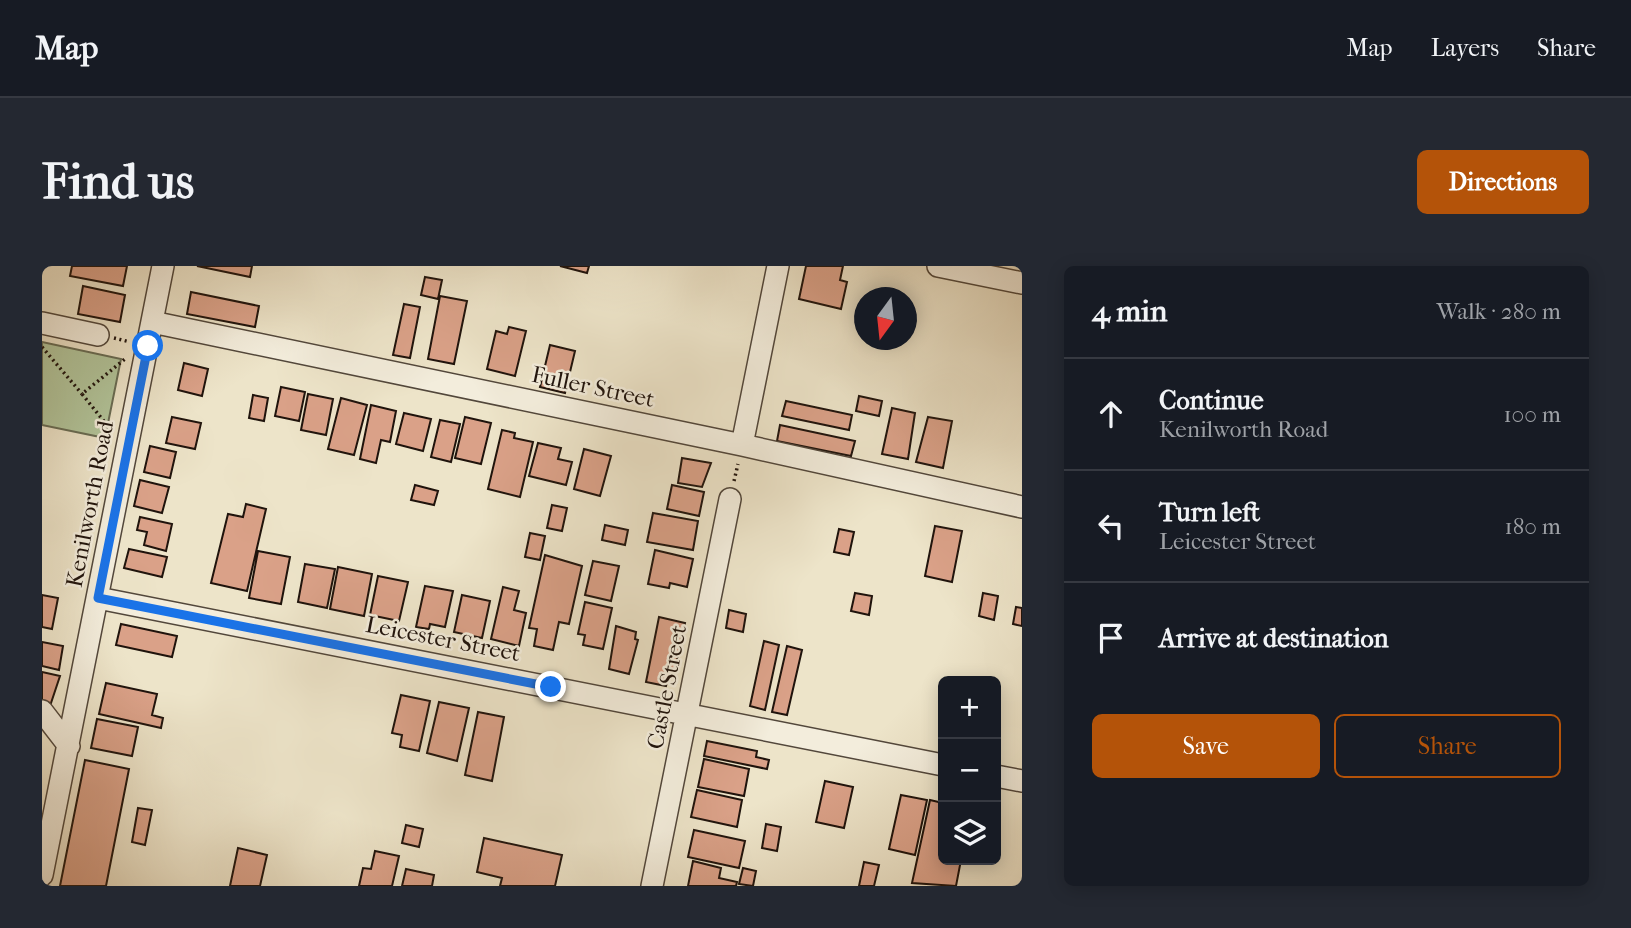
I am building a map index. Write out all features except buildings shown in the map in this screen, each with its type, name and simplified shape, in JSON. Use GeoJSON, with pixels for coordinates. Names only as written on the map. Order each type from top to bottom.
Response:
{"type":"FeatureCollection","features":[{"type":"Feature","properties":{"kind":"street","name":"Kenilworth Road"},"geometry":{"type":"LineString","coordinates":[[42,875],[163,266]]}},
{"type":"Feature","properties":{"kind":"street"},"geometry":{"type":"LineString","coordinates":[[742,445],[778,266]]}},
{"type":"Feature","properties":{"kind":"street"},"geometry":{"type":"LineString","coordinates":[[938,266],[1022,283]]}},
{"type":"Feature","properties":{"kind":"street","name":"Fuller Street"},"geometry":{"type":"LineString","coordinates":[[152,322],[742,445],[1022,507]]}},
{"type":"Feature","properties":{"kind":"street"},"geometry":{"type":"LineString","coordinates":[[42,323],[98,335]]}},
{"type":"Feature","properties":{"kind":"street","name":"Castle Street"},"geometry":{"type":"LineString","coordinates":[[652,886],[689,714],[730,499]]}},
{"type":"Feature","properties":{"kind":"street","name":"Leicester Street"},"geometry":{"type":"LineString","coordinates":[[98,598],[938,764]]}},
{"type":"Feature","properties":{"kind":"street"},"geometry":{"type":"LineString","coordinates":[[42,711],[69,746]]}},
{"type":"Feature","properties":{"kind":"street"},"geometry":{"type":"LineString","coordinates":[[1001,776],[1022,781]]}},
{"type":"Feature","properties":{"kind":"path"},"geometry":{"type":"LineString","coordinates":[[98,335],[148,346]]}},
{"type":"Feature","properties":{"kind":"path"},"geometry":{"type":"LineString","coordinates":[[42,347],[111,430]]}},
{"type":"Feature","properties":{"kind":"path"},"geometry":{"type":"LineString","coordinates":[[82,394],[125,359]]}},
{"type":"Feature","properties":{"kind":"path"},"geometry":{"type":"LineString","coordinates":[[730,499],[742,445]]}},
{"type":"Feature","properties":{"kind":"green space"},"geometry":{"type":"Polygon","coordinates":[[[42,342],[121,359],[105,438],[42,425],[42,342]]]}},
{"type":"Feature","properties":{"kind":"route"},"geometry":{"type":"LineString","coordinates":[[148,346],[98,598],[551,687]]}}]}
